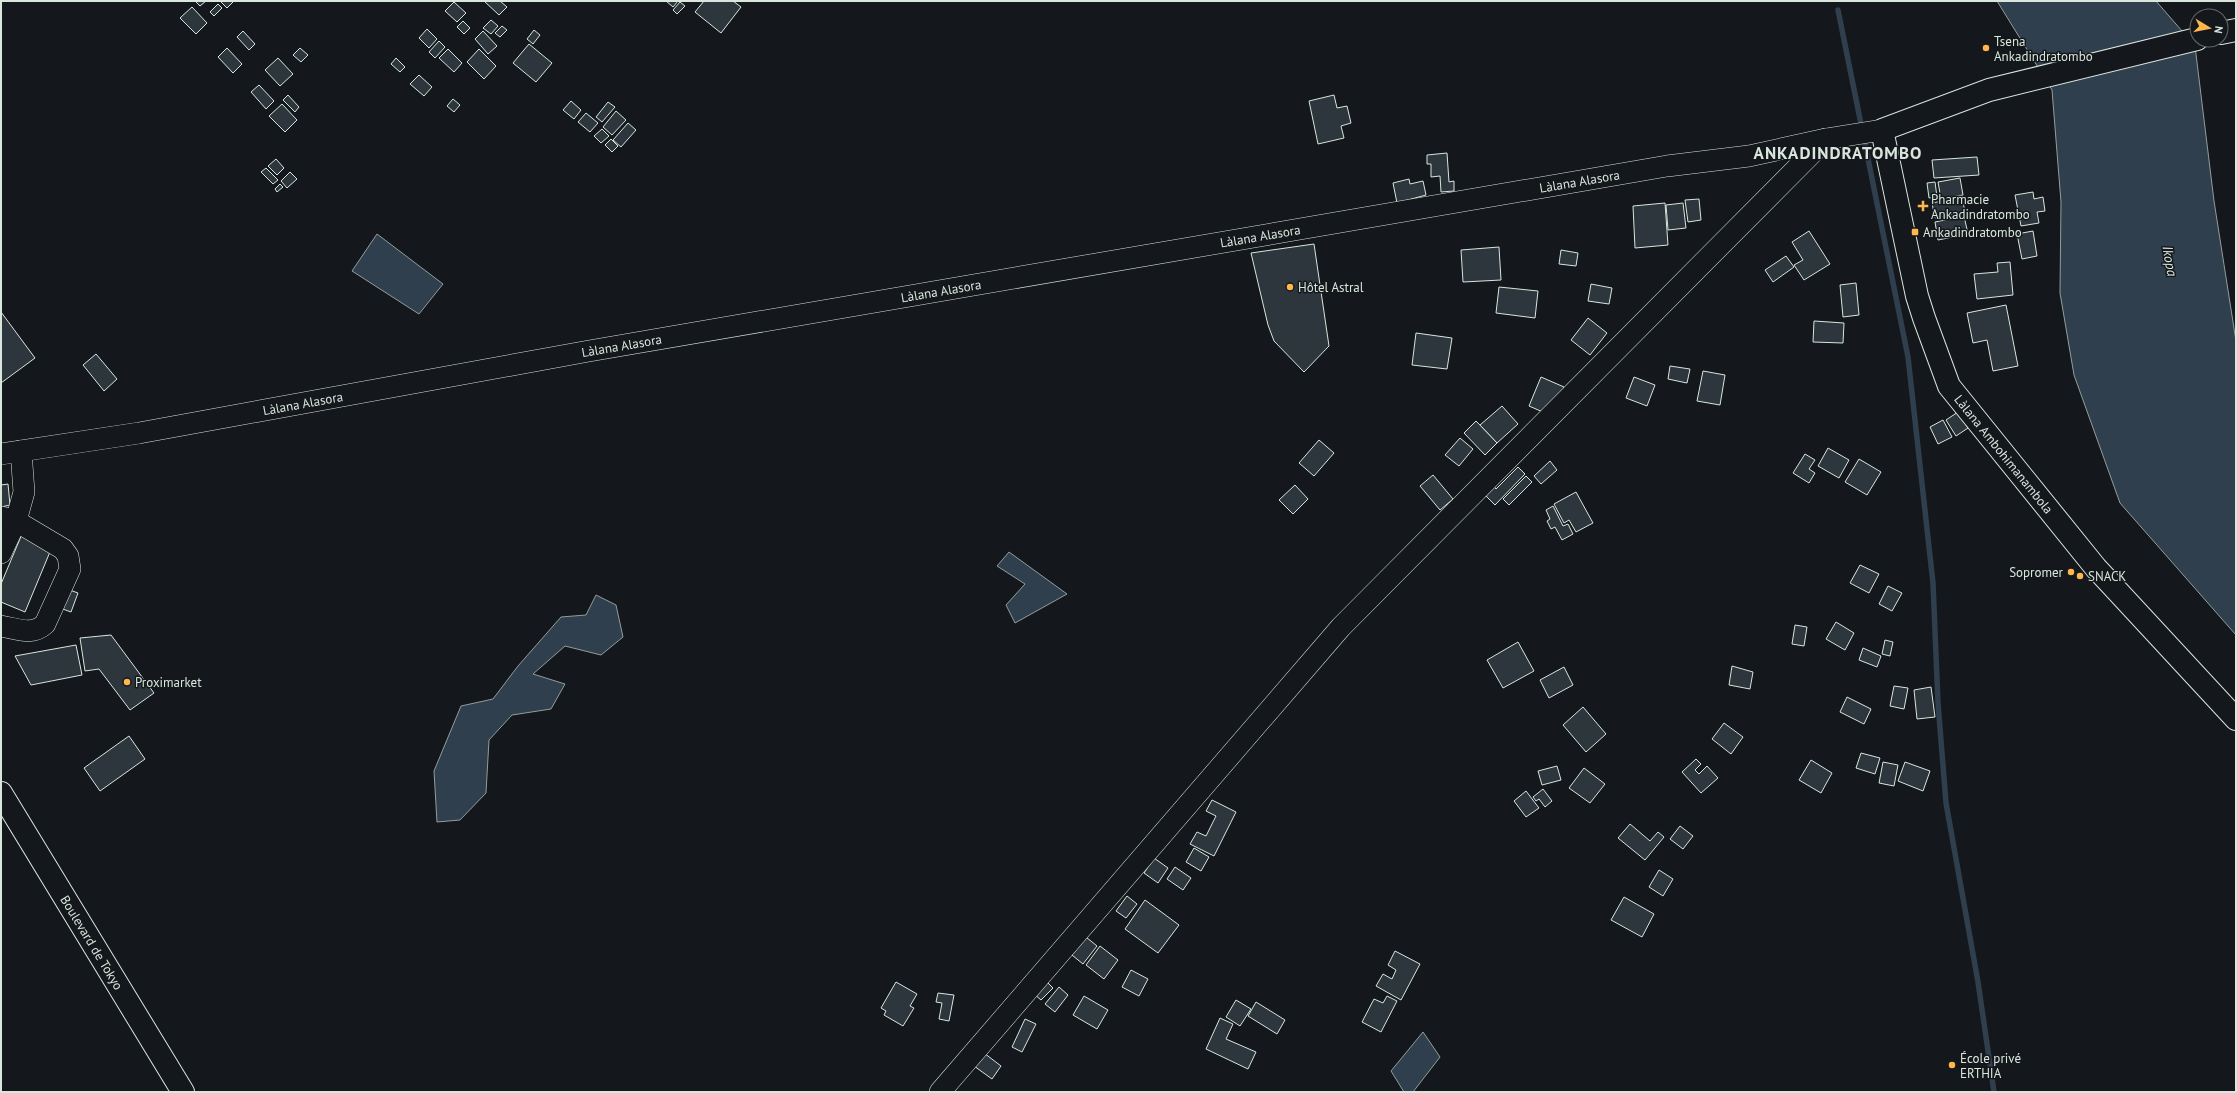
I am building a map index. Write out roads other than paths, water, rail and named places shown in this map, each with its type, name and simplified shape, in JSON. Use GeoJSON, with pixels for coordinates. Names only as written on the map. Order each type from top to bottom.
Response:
{"type":"FeatureCollection","features":[{"type":"Feature","properties":{"kind":"main road"},"geometry":{"type":"LineString","coordinates":[[1882,130],[1989,90],[2011,86],[2189,41]]}},
{"type":"Feature","properties":{"kind":"main road","name":"Làlana Ambohimanambola"},"geometry":{"type":"LineString","coordinates":[[1882,130],[1917,296],[1950,386],[2096,568],[2236,719]]}},
{"type":"Feature","properties":{"kind":"main road","name":"Boulevard de Tokyo"},"geometry":{"type":"LineString","coordinates":[[1,793],[183,1092]]}},
{"type":"Feature","properties":{"kind":"street","name":"Làlana Alasora"},"geometry":{"type":"LineString","coordinates":[[11,453],[139,433],[589,351],[1667,166],[1749,156],[1826,139],[1882,130]]}},
{"type":"Feature","properties":{"kind":"street"},"geometry":{"type":"LineString","coordinates":[[940,1092],[1341,626],[1826,139]]}},
{"type":"Feature","properties":{"kind":"street"},"geometry":{"type":"LineString","coordinates":[[1,553],[8,519],[24,492],[11,453]]}},
{"type":"Feature","properties":{"kind":"street"},"geometry":{"type":"LineString","coordinates":[[1,626],[33,632],[40,629],[45,624],[70,569],[68,556],[63,549],[8,519]]}},
{"type":"Feature","properties":{"kind":"water","name":"Ikopa"},"geometry":{"type":"Polygon","coordinates":[[[1997,1],[2156,1],[2189,39],[2189,48],[2195,48],[2214,201],[2236,341],[2236,635],[2120,503],[2074,375],[2060,293],[2061,202],[2052,90],[1997,1]]]}},
{"type":"Feature","properties":{"kind":"water"},"geometry":{"type":"Polygon","coordinates":[[[377,234],[443,284],[419,314],[352,271],[377,234]]]}},
{"type":"Feature","properties":{"kind":"water"},"geometry":{"type":"Polygon","coordinates":[[[1009,552],[1067,594],[1015,623],[1006,605],[1025,584],[997,566],[1009,552]]]}},
{"type":"Feature","properties":{"kind":"water"},"geometry":{"type":"Polygon","coordinates":[[[596,595],[616,605],[623,637],[601,655],[565,646],[533,674],[565,684],[551,709],[512,715],[489,740],[486,793],[460,820],[437,822],[434,771],[461,706],[493,699],[518,666],[561,617],[586,615],[596,595]]]}},
{"type":"Feature","properties":{"kind":"water"},"geometry":{"type":"Polygon","coordinates":[[[1423,1032],[1440,1057],[1413,1092],[1404,1092],[1391,1071],[1423,1032]]]}},
{"type":"Feature","properties":{"kind":"waterway"},"geometry":{"type":"LineString","coordinates":[[1838,10],[1908,357],[1933,583],[1938,703],[1946,803],[1978,982],[1994,1092]]}},
{"type":"Feature","properties":{"kind":"place","name":"Tsena Ankadindratombo"},"geometry":{"type":"Point","coordinates":[1986,48]}},
{"type":"Feature","properties":{"kind":"place","name":"Pharmacie Ankadindratombo"},"geometry":{"type":"Point","coordinates":[1923,206]}},
{"type":"Feature","properties":{"kind":"place","name":"Ankadindratombo"},"geometry":{"type":"Point","coordinates":[1915,232]}},
{"type":"Feature","properties":{"kind":"place","name":"Hôtel Astral"},"geometry":{"type":"Point","coordinates":[1290,287]}},
{"type":"Feature","properties":{"kind":"place","name":"Sopromer"},"geometry":{"type":"Point","coordinates":[2071,572]}},
{"type":"Feature","properties":{"kind":"place","name":"SNACK"},"geometry":{"type":"Point","coordinates":[2080,576]}},
{"type":"Feature","properties":{"kind":"place","name":"Proximarket"},"geometry":{"type":"Point","coordinates":[127,682]}},
{"type":"Feature","properties":{"kind":"place","name":"École privé ERTHIA"},"geometry":{"type":"Point","coordinates":[1952,1065]}},
{"type":"Feature","properties":{"kind":"district","name":"ANKADINDRATOMBO"},"geometry":{"type":"Point","coordinates":[1838,153]}}]}
